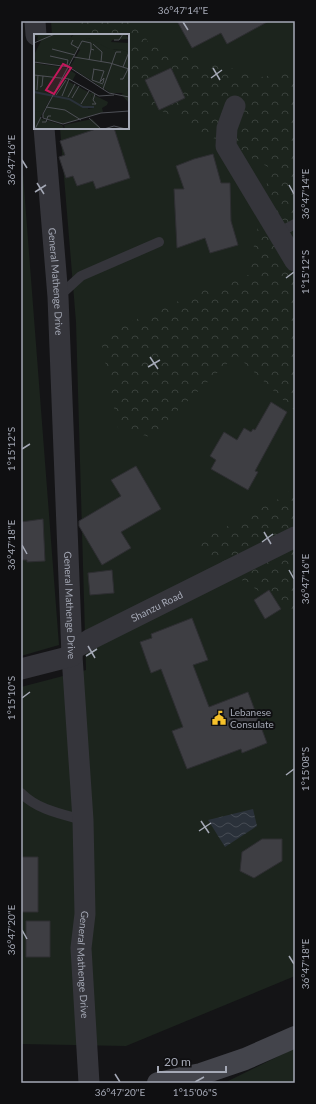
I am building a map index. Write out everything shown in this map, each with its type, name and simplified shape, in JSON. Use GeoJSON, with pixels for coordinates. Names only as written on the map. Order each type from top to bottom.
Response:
{"type":"FeatureCollection","features":[{"type":"Feature","properties":{"kind":"main road"},"geometry":{"type":"LineString","coordinates":[[158,1083],[201,1074],[245,1060],[295,1037]]}},
{"type":"Feature","properties":{"kind":"street"},"geometry":{"type":"LineString","coordinates":[[35,21],[36,34]]}},
{"type":"Feature","properties":{"kind":"street"},"geometry":{"type":"LineString","coordinates":[[235,106],[227,128],[226,146],[287,228],[295,261]]}},
{"type":"Feature","properties":{"kind":"street","name":"General Mathenge Drive"},"geometry":{"type":"LineString","coordinates":[[44,129],[58,297],[72,656],[83,820],[84,914],[81,948],[89,1083]]}},
{"type":"Feature","properties":{"kind":"street","name":"Shanzu Road"},"geometry":{"type":"LineString","coordinates":[[72,656],[72,650],[89,640],[295,537]]}},
{"type":"Feature","properties":{"kind":"street"},"geometry":{"type":"LineString","coordinates":[[21,669],[72,656]]}},
{"type":"Feature","properties":{"kind":"lane"},"geometry":{"type":"LineString","coordinates":[[58,297],[81,276],[159,242]]}},
{"type":"Feature","properties":{"kind":"lane"},"geometry":{"type":"LineString","coordinates":[[21,793],[28,800],[51,812],[83,820]]}},
{"type":"Feature","properties":{"kind":"green space"},"geometry":{"type":"Polygon","coordinates":[[[51,21],[295,21],[295,976],[126,1046],[21,1044],[21,687],[86,670],[76,322],[60,129],[129,129],[129,34],[52,34],[51,21]]]}},
{"type":"Feature","properties":{"kind":"green space"},"geometry":{"type":"Polygon","coordinates":[[[79,21],[137,21],[150,46],[263,77],[295,69],[295,411],[236,355],[150,437],[118,428],[100,335],[204,290],[248,275],[270,168],[129,94],[129,34],[84,34],[79,21]]]}},
{"type":"Feature","properties":{"kind":"green space"},"geometry":{"type":"Polygon","coordinates":[[[21,148],[59,645],[21,656],[21,148]]]}},
{"type":"Feature","properties":{"kind":"green space"},"geometry":{"type":"Polygon","coordinates":[[[295,484],[295,615],[190,546],[286,495],[295,484]]]}},
{"type":"Feature","properties":{"kind":"green space"},"geometry":{"type":"Polygon","coordinates":[[[295,1048],[295,1083],[224,1083],[295,1048]]]}},
{"type":"Feature","properties":{"kind":"water"},"geometry":{"type":"Polygon","coordinates":[[[253,809],[257,826],[225,847],[208,820],[253,809]]]}},
{"type":"Feature","properties":{"kind":"building"},"geometry":{"type":"Polygon","coordinates":[[[177,21],[269,21],[227,44],[221,33],[192,48],[177,21]]]}},
{"type":"Feature","properties":{"kind":"building"},"geometry":{"type":"Polygon","coordinates":[[[171,68],[185,98],[159,110],[145,80],[171,68]]]}},
{"type":"Feature","properties":{"kind":"building"},"geometry":{"type":"Polygon","coordinates":[[[96,129],[114,129],[130,178],[96,189],[93,181],[77,186],[73,176],[66,178],[59,157],[65,155],[60,141],[96,129]]]}},
{"type":"Feature","properties":{"kind":"building"},"geometry":{"type":"Polygon","coordinates":[[[213,154],[221,183],[230,183],[231,221],[238,245],[210,253],[205,238],[177,248],[174,189],[184,189],[176,166],[213,154]]]}},
{"type":"Feature","properties":{"kind":"building"},"geometry":{"type":"Polygon","coordinates":[[[271,402],[287,412],[255,471],[258,472],[248,490],[211,469],[216,460],[210,456],[224,432],[237,440],[244,428],[251,432],[253,429],[255,430],[271,402]]]}},
{"type":"Feature","properties":{"kind":"building"},"geometry":{"type":"Polygon","coordinates":[[[136,466],[161,509],[121,532],[131,548],[102,565],[79,526],[79,521],[121,496],[111,480],[136,466]]]}},
{"type":"Feature","properties":{"kind":"building"},"geometry":{"type":"Polygon","coordinates":[[[43,519],[45,561],[27,562],[27,560],[21,560],[21,522],[43,519]]]}},
{"type":"Feature","properties":{"kind":"building"},"geometry":{"type":"Polygon","coordinates":[[[112,570],[114,593],[90,595],[88,573],[112,570]]]}},
{"type":"Feature","properties":{"kind":"building"},"geometry":{"type":"Polygon","coordinates":[[[269,590],[281,609],[265,619],[254,600],[269,590]]]}},
{"type":"Feature","properties":{"kind":"building","name":"Lebanese Consulate"},"geometry":{"type":"Polygon","coordinates":[[[192,618],[208,660],[193,665],[209,707],[248,692],[267,743],[242,753],[241,749],[187,769],[172,731],[183,727],[161,669],[151,673],[140,642],[152,638],[151,634],[192,618]]]}},
{"type":"Feature","properties":{"kind":"building"},"geometry":{"type":"Polygon","coordinates":[[[262,839],[282,839],[282,861],[254,878],[240,871],[242,852],[262,839]]]}},
{"type":"Feature","properties":{"kind":"building"},"geometry":{"type":"Polygon","coordinates":[[[21,857],[38,857],[38,912],[21,912],[21,857]]]}},
{"type":"Feature","properties":{"kind":"building"},"geometry":{"type":"Polygon","coordinates":[[[26,921],[50,921],[50,957],[26,957],[26,921]]]}},
{"type":"Feature","properties":{"kind":"place","name":"Lebanese Consulate"},"geometry":{"type":"Point","coordinates":[219,718]}}]}
